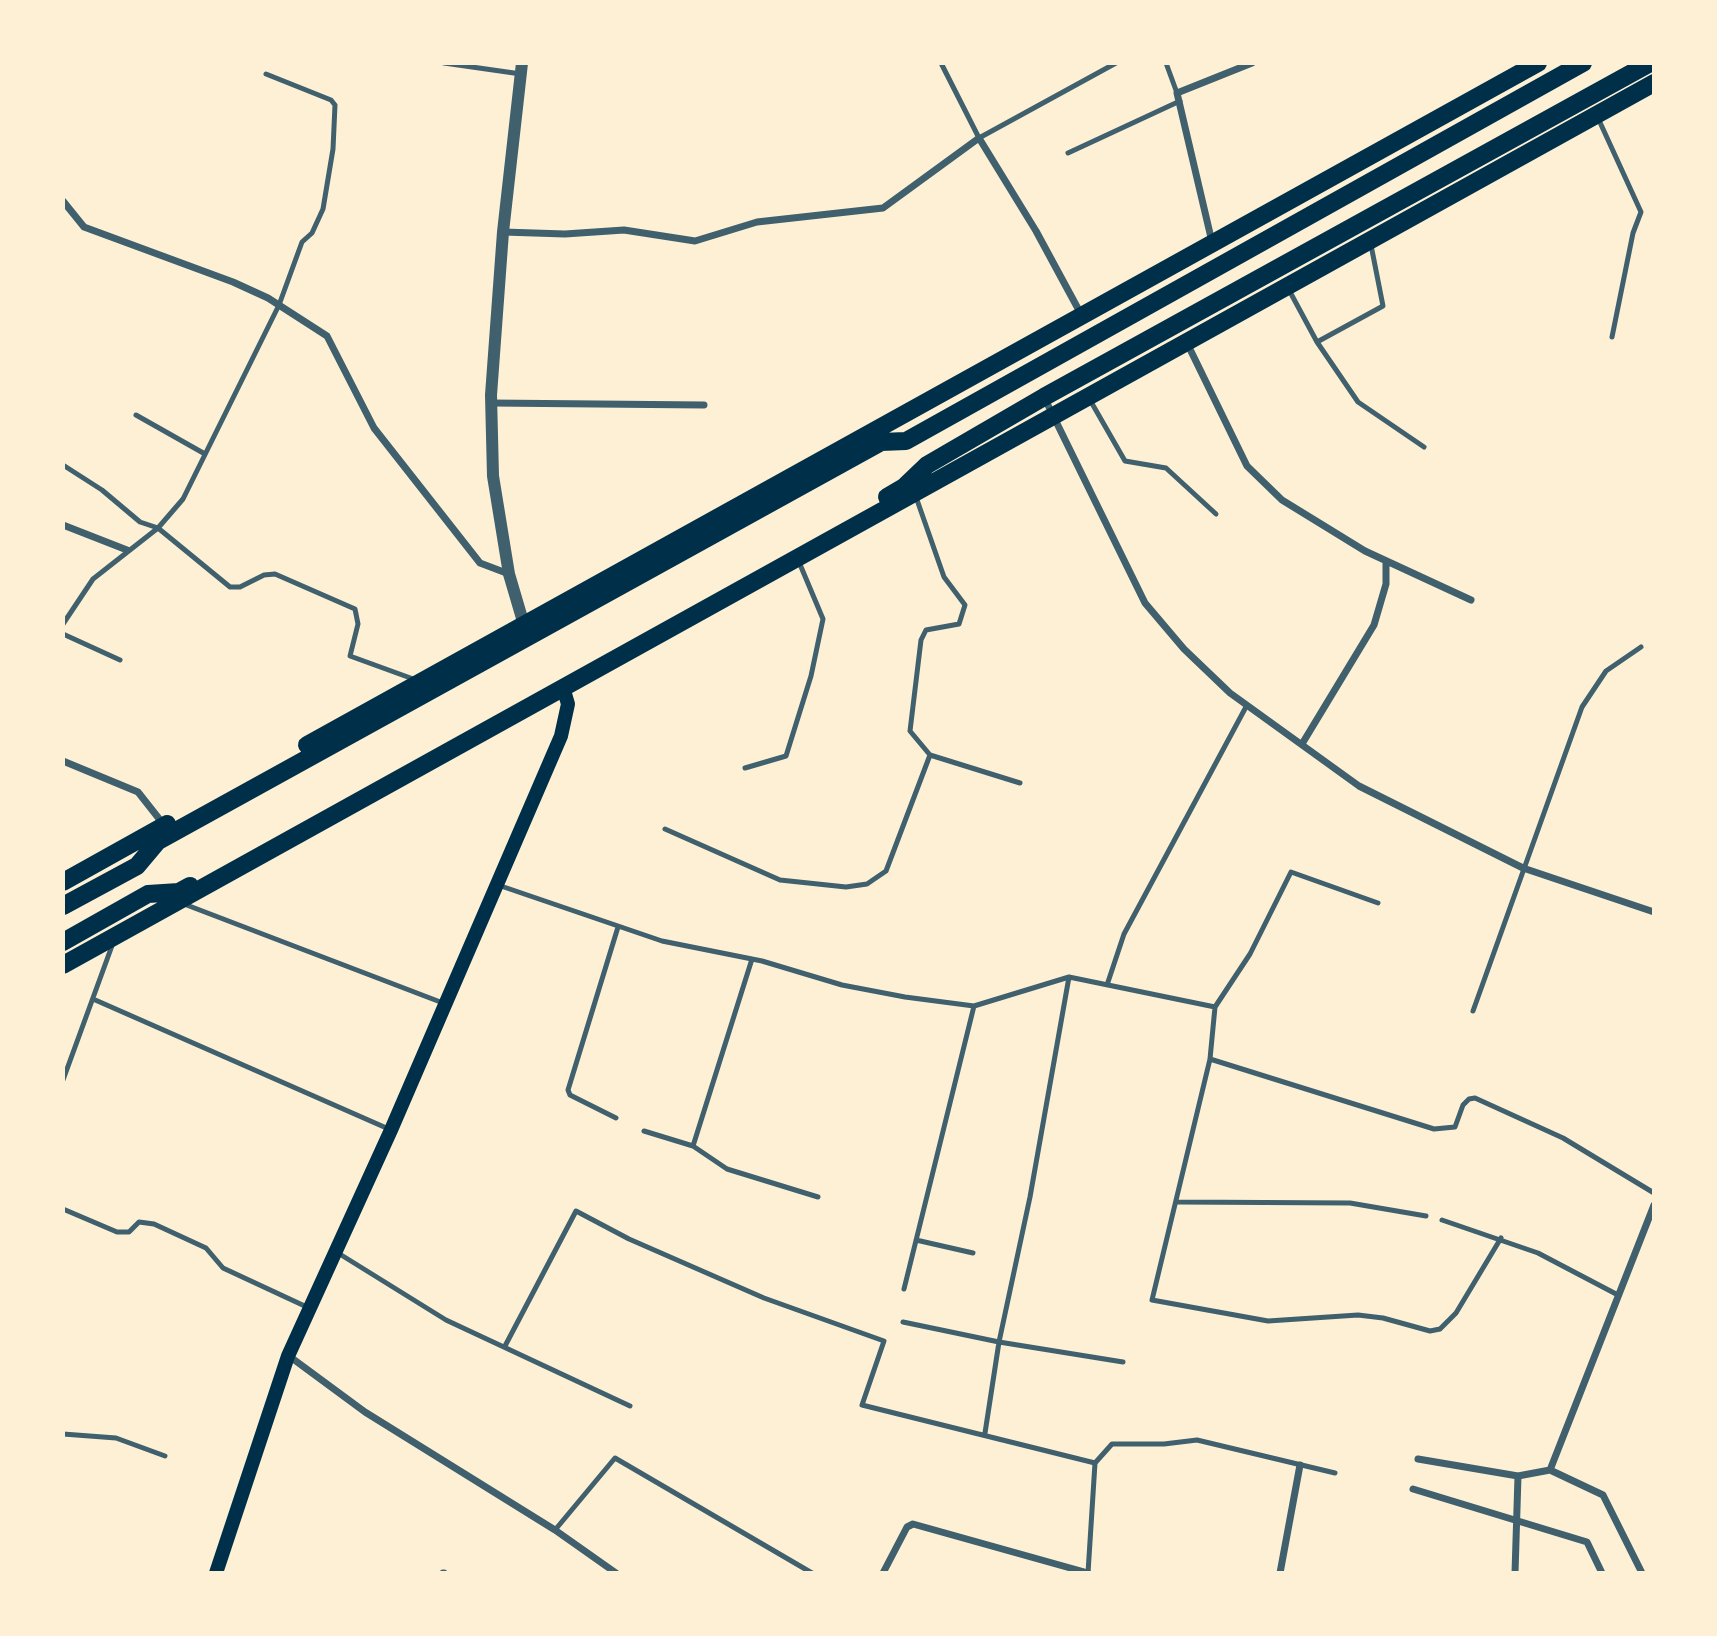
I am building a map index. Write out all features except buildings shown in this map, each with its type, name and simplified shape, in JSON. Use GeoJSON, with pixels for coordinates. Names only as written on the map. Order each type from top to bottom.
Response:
{"type":"FeatureCollection","features":[{"type":"Feature","properties":{"kind":"highway"},"geometry":{"type":"LineString","coordinates":[[527,631],[1082,316],[1538,63]]}},
{"type":"Feature","properties":{"kind":"highway"},"geometry":{"type":"LineString","coordinates":[[63,965],[904,487],[927,465],[1044,397],[1650,63]]}},
{"type":"Feature","properties":{"kind":"highway"},"geometry":{"type":"LineString","coordinates":[[63,882],[164,825],[881,442],[906,441],[1575,65]]}},
{"type":"Feature","properties":{"kind":"highway"},"geometry":{"type":"LineString","coordinates":[[63,942],[148,894],[179,892],[561,683],[797,559],[1654,83]]}},
{"type":"Feature","properties":{"kind":"highway"},"geometry":{"type":"LineString","coordinates":[[63,906],[137,866],[158,841],[426,686]]}},
{"type":"Feature","properties":{"kind":"main road"},"geometry":{"type":"LineString","coordinates":[[216,1573],[288,1356],[391,1130],[564,726],[568,704],[561,683]]}},
{"type":"Feature","properties":{"kind":"street"},"geometry":{"type":"LineString","coordinates":[[1212,244],[1178,97],[1252,63]]}},
{"type":"Feature","properties":{"kind":"street"},"geometry":{"type":"LineString","coordinates":[[522,69],[503,232],[491,403],[493,476],[509,574],[527,631]]}},
{"type":"Feature","properties":{"kind":"street"},"geometry":{"type":"LineString","coordinates":[[503,232],[565,234],[624,230],[695,241],[757,222],[883,208],[979,138],[1036,231],[1082,316]]}},
{"type":"Feature","properties":{"kind":"street"},"geometry":{"type":"LineString","coordinates":[[63,201],[84,227],[233,282],[279,305],[327,336],[374,428],[480,563],[509,574]]}},
{"type":"Feature","properties":{"kind":"street"},"geometry":{"type":"LineString","coordinates":[[1187,343],[1247,466],[1282,500],[1386,561],[1471,600]]}},
{"type":"Feature","properties":{"kind":"street"},"geometry":{"type":"LineString","coordinates":[[1044,397],[1145,603],[1184,649],[1247,705],[1359,786],[1524,868],[1654,912]]}},
{"type":"Feature","properties":{"kind":"street"},"geometry":{"type":"LineString","coordinates":[[491,403],[704,405]]}},
{"type":"Feature","properties":{"kind":"street"},"geometry":{"type":"LineString","coordinates":[[63,524],[127,550]]}},
{"type":"Feature","properties":{"kind":"street"},"geometry":{"type":"LineString","coordinates":[[1302,744],[1374,625],[1386,584],[1386,561]]}},
{"type":"Feature","properties":{"kind":"street"},"geometry":{"type":"LineString","coordinates":[[63,761],[138,792],[164,825]]}},
{"type":"Feature","properties":{"kind":"street"},"geometry":{"type":"LineString","coordinates":[[1550,1470],[1654,1205]]}},
{"type":"Feature","properties":{"kind":"street"},"geometry":{"type":"LineString","coordinates":[[288,1356],[365,1412],[555,1530],[616,1573]]}},
{"type":"Feature","properties":{"kind":"street"},"geometry":{"type":"LineString","coordinates":[[1418,1459],[1518,1476],[1550,1470],[1603,1495],[1642,1573]]}},
{"type":"Feature","properties":{"kind":"street"},"geometry":{"type":"LineString","coordinates":[[1280,1573],[1300,1465]]}},
{"type":"Feature","properties":{"kind":"street"},"geometry":{"type":"LineString","coordinates":[[1515,1573],[1518,1476]]}},
{"type":"Feature","properties":{"kind":"street"},"geometry":{"type":"LineString","coordinates":[[1413,1489],[1587,1542],[1602,1573]]}},
{"type":"Feature","properties":{"kind":"street"},"geometry":{"type":"LineString","coordinates":[[883,1573],[907,1527],[913,1524],[1088,1573]]}},
{"type":"Feature","properties":{"kind":"lane"},"geometry":{"type":"LineString","coordinates":[[444,63],[522,69]]}},
{"type":"Feature","properties":{"kind":"lane"},"geometry":{"type":"LineString","coordinates":[[941,63],[979,138],[1116,63]]}},
{"type":"Feature","properties":{"kind":"lane"},"geometry":{"type":"LineString","coordinates":[[1068,153],[1178,97],[1166,63]]}},
{"type":"Feature","properties":{"kind":"lane"},"geometry":{"type":"LineString","coordinates":[[63,624],[93,579],[158,528],[183,499],[279,305],[302,242],[312,233],[323,209],[336,109],[331,100],[266,74]]}},
{"type":"Feature","properties":{"kind":"lane"},"geometry":{"type":"LineString","coordinates":[[1596,116],[1627,177],[1641,212],[1623,280],[1612,337]]}},
{"type":"Feature","properties":{"kind":"lane"},"geometry":{"type":"LineString","coordinates":[[1317,342],[1383,306],[1370,241]]}},
{"type":"Feature","properties":{"kind":"lane"},"geometry":{"type":"LineString","coordinates":[[1287,287],[1317,342],[1358,402],[1424,447]]}},
{"type":"Feature","properties":{"kind":"lane"},"geometry":{"type":"LineString","coordinates":[[1089,397],[1125,461],[1166,468],[1216,514]]}},
{"type":"Feature","properties":{"kind":"lane"},"geometry":{"type":"LineString","coordinates":[[136,415],[205,454]]}},
{"type":"Feature","properties":{"kind":"lane"},"geometry":{"type":"LineString","coordinates":[[63,465],[102,490],[140,522],[158,528],[230,587],[240,587],[264,575],[275,574],[355,609],[358,624],[350,656],[426,686]]}},
{"type":"Feature","properties":{"kind":"lane"},"geometry":{"type":"LineString","coordinates":[[915,494],[944,578],[965,605],[959,624],[926,630],[921,640],[910,731],[930,755],[1020,783]]}},
{"type":"Feature","properties":{"kind":"lane"},"geometry":{"type":"LineString","coordinates":[[745,768],[786,756],[811,676],[822,619],[797,559]]}},
{"type":"Feature","properties":{"kind":"lane"},"geometry":{"type":"LineString","coordinates":[[63,634],[120,660]]}},
{"type":"Feature","properties":{"kind":"lane"},"geometry":{"type":"LineString","coordinates":[[1473,1011],[1583,708],[1606,671],[1641,648]]}},
{"type":"Feature","properties":{"kind":"lane"},"geometry":{"type":"LineString","coordinates":[[1107,985],[1124,934],[1247,705]]}},
{"type":"Feature","properties":{"kind":"lane"},"geometry":{"type":"LineString","coordinates":[[665,829],[780,880],[846,887],[867,884],[887,871],[930,755]]}},
{"type":"Feature","properties":{"kind":"lane"},"geometry":{"type":"LineString","coordinates":[[1378,903],[1292,872],[1250,954],[1215,1007],[1210,1059],[1153,1300],[1268,1321],[1358,1315],[1383,1318],[1430,1331],[1440,1329],[1455,1312],[1501,1238]]}},
{"type":"Feature","properties":{"kind":"lane"},"geometry":{"type":"LineString","coordinates":[[498,885],[662,941],[752,959],[842,985],[974,1006],[1069,978],[1215,1007]]}},
{"type":"Feature","properties":{"kind":"lane"},"geometry":{"type":"LineString","coordinates":[[178,902],[446,1004]]}},
{"type":"Feature","properties":{"kind":"lane"},"geometry":{"type":"LineString","coordinates":[[617,1118],[570,1095],[568,1090],[618,927]]}},
{"type":"Feature","properties":{"kind":"lane"},"geometry":{"type":"LineString","coordinates":[[63,1080],[116,937]]}},
{"type":"Feature","properties":{"kind":"lane"},"geometry":{"type":"LineString","coordinates":[[693,1146],[752,959]]}},
{"type":"Feature","properties":{"kind":"lane"},"geometry":{"type":"LineString","coordinates":[[985,1433],[999,1342],[1030,1197],[1069,978]]}},
{"type":"Feature","properties":{"kind":"lane"},"geometry":{"type":"LineString","coordinates":[[93,999],[391,1130]]}},
{"type":"Feature","properties":{"kind":"lane"},"geometry":{"type":"LineString","coordinates":[[904,1289],[974,1006]]}},
{"type":"Feature","properties":{"kind":"lane"},"geometry":{"type":"LineString","coordinates":[[1210,1059],[1434,1129],[1455,1127],[1463,1105],[1468,1099],[1475,1098],[1563,1138],[1654,1192]]}},
{"type":"Feature","properties":{"kind":"lane"},"geometry":{"type":"LineString","coordinates":[[644,1131],[693,1146],[727,1169],[818,1197]]}},
{"type":"Feature","properties":{"kind":"lane"},"geometry":{"type":"LineString","coordinates":[[1178,1202],[1350,1203],[1426,1216]]}},
{"type":"Feature","properties":{"kind":"lane"},"geometry":{"type":"LineString","coordinates":[[63,1209],[117,1232],[129,1232],[139,1222],[148,1222],[206,1248],[223,1268],[309,1308]]}},
{"type":"Feature","properties":{"kind":"lane"},"geometry":{"type":"LineString","coordinates":[[505,1346],[576,1211],[629,1239],[764,1298],[884,1341],[862,1405],[1095,1462]]}},
{"type":"Feature","properties":{"kind":"lane"},"geometry":{"type":"LineString","coordinates":[[1442,1220],[1538,1252],[1618,1295]]}},
{"type":"Feature","properties":{"kind":"lane"},"geometry":{"type":"LineString","coordinates":[[916,1240],[973,1252]]}},
{"type":"Feature","properties":{"kind":"lane"},"geometry":{"type":"LineString","coordinates":[[335,1251],[446,1320],[630,1406]]}},
{"type":"Feature","properties":{"kind":"lane"},"geometry":{"type":"LineString","coordinates":[[902,1322],[999,1342],[1122,1362]]}},
{"type":"Feature","properties":{"kind":"lane"},"geometry":{"type":"LineString","coordinates":[[63,1434],[116,1438],[164,1456]]}},
{"type":"Feature","properties":{"kind":"lane"},"geometry":{"type":"LineString","coordinates":[[1088,1573],[1095,1462],[1112,1444],[1164,1444],[1197,1440],[1335,1473]]}},
{"type":"Feature","properties":{"kind":"lane"},"geometry":{"type":"LineString","coordinates":[[555,1530],[615,1458],[812,1573]]}}]}
